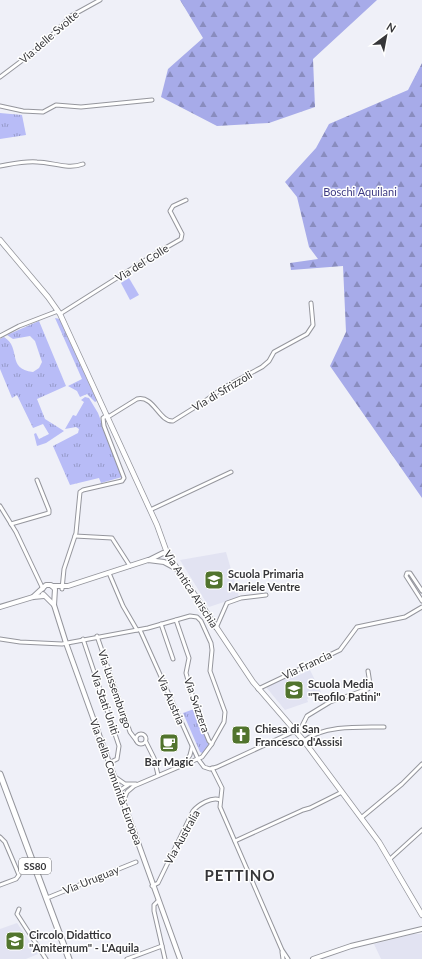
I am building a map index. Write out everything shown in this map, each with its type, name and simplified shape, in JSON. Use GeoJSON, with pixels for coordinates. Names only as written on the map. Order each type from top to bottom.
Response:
{"type":"FeatureCollection","features":[{"type":"Feature","properties":{"kind":"main road","name":"Via Antica Arischia"},"geometry":{"type":"LineString","coordinates":[[0,240],[42,289],[59,312],[150,510],[168,554],[208,617],[258,689],[304,742],[390,859],[421,915]]}},
{"type":"Feature","properties":{"kind":"main road","name":"SS80"},"geometry":{"type":"LineString","coordinates":[[0,774],[2,786],[47,898],[69,959]]}},
{"type":"Feature","properties":{"kind":"street","name":"Via delle Svolte"},"geometry":{"type":"LineString","coordinates":[[0,77],[40,47],[71,16],[100,0]]}},
{"type":"Feature","properties":{"kind":"street"},"geometry":{"type":"LineString","coordinates":[[0,106],[23,111],[43,112],[56,105],[81,108],[152,100]]}},
{"type":"Feature","properties":{"kind":"street"},"geometry":{"type":"LineString","coordinates":[[0,166],[26,162],[48,162],[72,167],[83,164]]}},
{"type":"Feature","properties":{"kind":"street","name":"Via del Colle"},"geometry":{"type":"LineString","coordinates":[[59,312],[182,238],[182,234],[170,211],[173,206],[186,200]]}},
{"type":"Feature","properties":{"kind":"street","name":"Via di Sfrizzoli"},"geometry":{"type":"LineString","coordinates":[[107,416],[142,398],[148,401],[168,420],[173,421],[205,402],[223,388],[262,367],[269,361],[274,352],[307,334],[313,324],[311,303]]}},
{"type":"Feature","properties":{"kind":"street"},"geometry":{"type":"LineString","coordinates":[[0,336],[15,327],[59,312]]}},
{"type":"Feature","properties":{"kind":"street"},"geometry":{"type":"LineString","coordinates":[[62,588],[66,559],[75,536],[78,496],[81,491],[122,481],[124,478],[104,426],[103,418],[107,416]]}},
{"type":"Feature","properties":{"kind":"street"},"geometry":{"type":"LineString","coordinates":[[150,510],[231,472]]}},
{"type":"Feature","properties":{"kind":"street"},"geometry":{"type":"LineString","coordinates":[[11,524],[49,513],[50,510],[37,480]]}},
{"type":"Feature","properties":{"kind":"street"},"geometry":{"type":"LineString","coordinates":[[0,506],[39,577],[45,597]]}},
{"type":"Feature","properties":{"kind":"street"},"geometry":{"type":"LineString","coordinates":[[75,536],[112,538],[130,566]]}},
{"type":"Feature","properties":{"kind":"street"},"geometry":{"type":"LineString","coordinates":[[156,558],[162,549],[163,542]]}},
{"type":"Feature","properties":{"kind":"street"},"geometry":{"type":"LineString","coordinates":[[0,607],[33,597],[54,595],[62,588],[148,560],[156,558],[162,559],[168,554]]}},
{"type":"Feature","properties":{"kind":"street"},"geometry":{"type":"LineString","coordinates":[[156,558],[178,570]]}},
{"type":"Feature","properties":{"kind":"street","name":"Via Austria"},"geometry":{"type":"LineString","coordinates":[[109,573],[121,602],[138,630],[198,759],[205,768],[212,768]]}},
{"type":"Feature","properties":{"kind":"street"},"geometry":{"type":"LineString","coordinates":[[422,591],[410,573],[407,573],[406,576],[422,601]]}},
{"type":"Feature","properties":{"kind":"street"},"geometry":{"type":"LineString","coordinates":[[39,577],[54,589],[54,595]]}},
{"type":"Feature","properties":{"kind":"street"},"geometry":{"type":"LineString","coordinates":[[33,597],[50,585],[62,588]]}},
{"type":"Feature","properties":{"kind":"street","name":"Via della Comunità Europea"},"geometry":{"type":"LineString","coordinates":[[54,595],[54,605],[66,643],[152,886],[180,959]]}},
{"type":"Feature","properties":{"kind":"street"},"geometry":{"type":"LineString","coordinates":[[216,628],[227,603],[241,598],[266,595]]}},
{"type":"Feature","properties":{"kind":"street","name":"Via della Comunità Europea"},"geometry":{"type":"LineString","coordinates":[[45,597],[54,605]]}},
{"type":"Feature","properties":{"kind":"street","name":"Via Francia"},"geometry":{"type":"LineString","coordinates":[[417,611],[422,607]]}},
{"type":"Feature","properties":{"kind":"street","name":"Via Francia"},"geometry":{"type":"LineString","coordinates":[[258,689],[340,650],[357,627],[399,618],[422,610]]}},
{"type":"Feature","properties":{"kind":"street"},"geometry":{"type":"LineString","coordinates":[[0,639],[20,642],[66,643],[97,636],[138,630],[193,616],[201,621],[212,648],[210,671],[225,715],[224,724],[212,744],[198,759],[138,783],[130,788],[119,791]]}},
{"type":"Feature","properties":{"kind":"street"},"geometry":{"type":"LineString","coordinates":[[201,621],[208,617]]}},
{"type":"Feature","properties":{"kind":"street","name":"Via Svizzera"},"geometry":{"type":"LineString","coordinates":[[176,620],[189,656],[186,674],[197,712],[209,741],[212,744]]}},
{"type":"Feature","properties":{"kind":"street"},"geometry":{"type":"LineString","coordinates":[[204,626],[212,622]]}},
{"type":"Feature","properties":{"kind":"street"},"geometry":{"type":"LineString","coordinates":[[161,624],[173,659]]}},
{"type":"Feature","properties":{"kind":"street","name":"Via Lussemburgo"},"geometry":{"type":"LineString","coordinates":[[97,636],[130,732],[136,740],[149,748],[154,758],[158,775]]}},
{"type":"Feature","properties":{"kind":"street","name":"Via Stati Uniti"},"geometry":{"type":"LineString","coordinates":[[83,639],[119,746],[117,758],[109,764]]}},
{"type":"Feature","properties":{"kind":"street"},"geometry":{"type":"LineString","coordinates":[[288,959],[282,950],[220,807],[222,788],[212,768],[296,733],[304,718],[319,708],[330,702],[368,689],[370,684],[368,671]]}},
{"type":"Feature","properties":{"kind":"street"},"geometry":{"type":"LineString","coordinates":[[304,742],[315,735],[343,727],[384,727]]}},
{"type":"Feature","properties":{"kind":"street","name":"Via Lussemburgo"},"geometry":{"type":"LineString","coordinates":[[136,740],[137,736],[143,734],[144,744]]}},
{"type":"Feature","properties":{"kind":"street"},"geometry":{"type":"LineString","coordinates":[[184,764],[190,755],[192,747]]}},
{"type":"Feature","properties":{"kind":"street"},"geometry":{"type":"LineString","coordinates":[[361,818],[402,784],[422,764]]}},
{"type":"Feature","properties":{"kind":"street"},"geometry":{"type":"LineString","coordinates":[[112,773],[122,782],[129,784],[138,783]]}},
{"type":"Feature","properties":{"kind":"street"},"geometry":{"type":"LineString","coordinates":[[119,791],[129,784]]}},
{"type":"Feature","properties":{"kind":"street"},"geometry":{"type":"LineString","coordinates":[[123,802],[130,788]]}},
{"type":"Feature","properties":{"kind":"street"},"geometry":{"type":"LineString","coordinates":[[235,841],[310,808],[342,792]]}},
{"type":"Feature","properties":{"kind":"street","name":"Via Australia"},"geometry":{"type":"LineString","coordinates":[[152,886],[158,883],[193,811],[198,806],[213,799],[220,800]]}},
{"type":"Feature","properties":{"kind":"street"},"geometry":{"type":"LineString","coordinates":[[390,859],[422,830]]}},
{"type":"Feature","properties":{"kind":"street"},"geometry":{"type":"LineString","coordinates":[[0,837],[5,842],[19,875],[16,879],[0,885]]}},
{"type":"Feature","properties":{"kind":"street","name":"Via Uruguay"},"geometry":{"type":"LineString","coordinates":[[47,898],[136,862]]}},
{"type":"Feature","properties":{"kind":"street"},"geometry":{"type":"LineString","coordinates":[[158,901],[155,904],[154,911],[165,959]]}},
{"type":"Feature","properties":{"kind":"street"},"geometry":{"type":"LineString","coordinates":[[19,909],[16,911],[17,914],[46,959]]}},
{"type":"Feature","properties":{"kind":"street"},"geometry":{"type":"LineString","coordinates":[[313,959],[351,946],[422,929]]}},
{"type":"Feature","properties":{"kind":"street"},"geometry":{"type":"LineString","coordinates":[[127,959],[162,946]]}},
{"type":"Feature","properties":{"kind":"street"},"geometry":{"type":"LineString","coordinates":[[282,950],[283,959]]}},
{"type":"Feature","properties":{"kind":"shaded area","name":"Scuola Primaria Mariele Ventre"},"geometry":{"type":"Polygon","coordinates":[[[226,552],[239,597],[209,607],[180,560],[226,552]]]}},
{"type":"Feature","properties":{"kind":"shaded area","name":"Scuola Media \"Teofilo Patini\""},"geometry":{"type":"Polygon","coordinates":[[[310,670],[321,692],[307,699],[308,702],[285,710],[266,687],[297,673],[299,675],[310,670]]]}},
{"type":"Feature","properties":{"kind":"shaded area","name":"Circolo Didattico \"Amiternum\" - L'Aquila"},"geometry":{"type":"Polygon","coordinates":[[[17,923],[38,954],[26,959],[0,959],[0,929],[17,923]]]}},
{"type":"Feature","properties":{"kind":"shaded area"},"geometry":{"type":"Polygon","coordinates":[[[413,934],[422,934],[422,959],[381,959],[374,944],[413,934]]]}},
{"type":"Feature","properties":{"kind":"green space"},"geometry":{"type":"Polygon","coordinates":[[[180,0],[377,0],[313,59],[315,107],[269,123],[217,126],[161,97],[168,69],[203,38],[180,0]]]}},
{"type":"Feature","properties":{"kind":"green space","name":"Boschi Aquilani"},"geometry":{"type":"Polygon","coordinates":[[[422,63],[422,498],[330,366],[346,332],[343,266],[291,270],[290,263],[318,259],[309,247],[297,197],[285,182],[316,148],[329,124],[408,90],[422,63]]]}},
{"type":"Feature","properties":{"kind":"green space"},"geometry":{"type":"Polygon","coordinates":[[[0,113],[22,115],[26,135],[0,139],[0,113]]]}},
{"type":"Feature","properties":{"kind":"green space"},"geometry":{"type":"Polygon","coordinates":[[[129,278],[139,295],[130,300],[121,283],[129,278]]]}},
{"type":"Feature","properties":{"kind":"green space"},"geometry":{"type":"Polygon","coordinates":[[[55,318],[60,319],[97,401],[95,402],[87,394],[80,397],[77,391],[68,386],[82,379],[55,318]]]}},
{"type":"Feature","properties":{"kind":"green space"},"geometry":{"type":"Polygon","coordinates":[[[39,321],[66,386],[37,399],[45,419],[64,431],[46,443],[37,446],[34,434],[36,433],[39,439],[49,434],[43,424],[33,428],[17,395],[12,398],[0,369],[0,339],[4,337],[9,342],[20,367],[33,372],[39,368],[42,362],[35,341],[30,336],[13,339],[7,335],[39,321]]]}},
{"type":"Feature","properties":{"kind":"green space"},"geometry":{"type":"Polygon","coordinates":[[[85,397],[89,398],[98,413],[122,477],[101,483],[99,478],[70,485],[53,446],[78,433],[79,429],[76,427],[65,429],[73,415],[76,416],[84,402],[81,400],[85,397]]]}},
{"type":"Feature","properties":{"kind":"green space"},"geometry":{"type":"Polygon","coordinates":[[[194,709],[209,745],[204,754],[200,752],[183,713],[194,709]]]}},
{"type":"Feature","properties":{"kind":"place","name":"Scuola Primaria Mariele Ventre"},"geometry":{"type":"Point","coordinates":[214,580]}},
{"type":"Feature","properties":{"kind":"place","name":"Scuola Media \"Teofilo Patini\""},"geometry":{"type":"Point","coordinates":[294,690]}},
{"type":"Feature","properties":{"kind":"place","name":"Chiesa di San Francesco d'Assisi"},"geometry":{"type":"Point","coordinates":[241,735]}},
{"type":"Feature","properties":{"kind":"place","name":"Bar Magic"},"geometry":{"type":"Point","coordinates":[169,743]}},
{"type":"Feature","properties":{"kind":"place","name":"Circolo Didattico \"Amiternum\" - L'Aquila"},"geometry":{"type":"Point","coordinates":[15,941]}},
{"type":"Feature","properties":{"kind":"district","name":"PETTINO"},"geometry":{"type":"Point","coordinates":[240,876]}}]}
